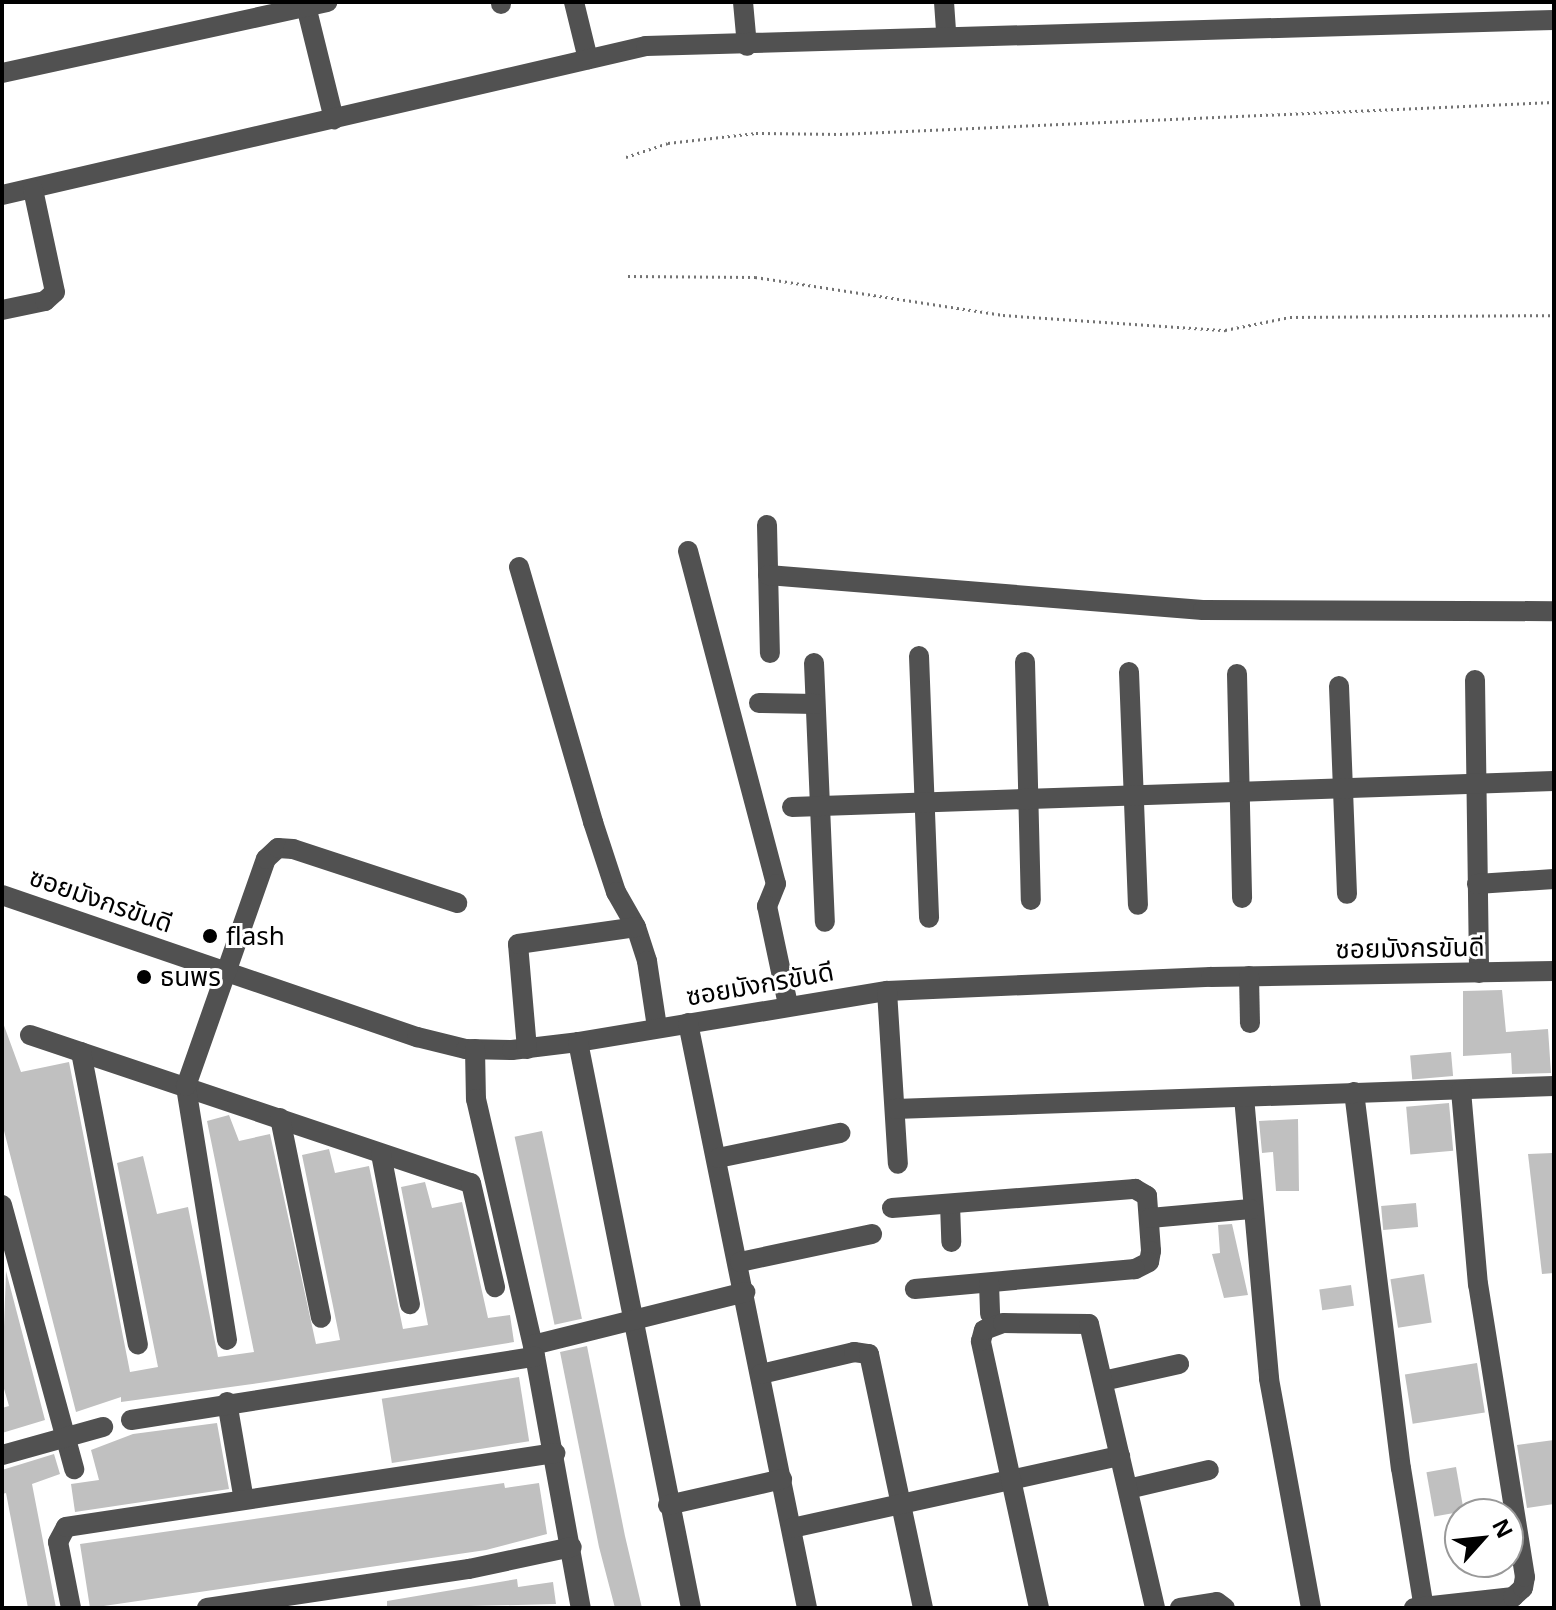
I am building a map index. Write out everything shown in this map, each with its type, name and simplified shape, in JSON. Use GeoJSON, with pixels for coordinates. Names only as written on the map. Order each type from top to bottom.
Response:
{"type":"FeatureCollection","features":[{"type":"Feature","properties":{"kind":"street"},"geometry":{"type":"LineString","coordinates":[[574,2],[588,59]]}},
{"type":"Feature","properties":{"kind":"street"},"geometry":{"type":"LineString","coordinates":[[743,2],[747,46]]}},
{"type":"Feature","properties":{"kind":"street"},"geometry":{"type":"LineString","coordinates":[[944,2],[946,34]]}},
{"type":"Feature","properties":{"kind":"street"},"geometry":{"type":"LineString","coordinates":[[2,73],[313,4],[334,119]]}},
{"type":"Feature","properties":{"kind":"street"},"geometry":{"type":"LineString","coordinates":[[2,195],[668,43],[747,46],[946,34],[1554,20]]}},
{"type":"Feature","properties":{"kind":"street"},"geometry":{"type":"LineString","coordinates":[[2,310],[45,301],[55,292],[33,189]]}},
{"type":"Feature","properties":{"kind":"street"},"geometry":{"type":"LineString","coordinates":[[767,525],[770,653]]}},
{"type":"Feature","properties":{"kind":"street"},"geometry":{"type":"LineString","coordinates":[[688,551],[776,884],[767,906],[788,1005]]}},
{"type":"Feature","properties":{"kind":"street"},"geometry":{"type":"LineString","coordinates":[[519,567],[593,822],[616,892],[636,927],[657,1027]]}},
{"type":"Feature","properties":{"kind":"street"},"geometry":{"type":"LineString","coordinates":[[768,575],[1203,610],[1554,611]]}},
{"type":"Feature","properties":{"kind":"street"},"geometry":{"type":"LineString","coordinates":[[919,656],[929,918]]}},
{"type":"Feature","properties":{"kind":"street"},"geometry":{"type":"LineString","coordinates":[[1025,662],[1031,900]]}},
{"type":"Feature","properties":{"kind":"street"},"geometry":{"type":"LineString","coordinates":[[814,663],[825,922]]}},
{"type":"Feature","properties":{"kind":"street"},"geometry":{"type":"LineString","coordinates":[[1129,672],[1138,905]]}},
{"type":"Feature","properties":{"kind":"street"},"geometry":{"type":"LineString","coordinates":[[1237,674],[1242,898]]}},
{"type":"Feature","properties":{"kind":"street"},"geometry":{"type":"LineString","coordinates":[[1475,680],[1474,784],[1479,973]]}},
{"type":"Feature","properties":{"kind":"street"},"geometry":{"type":"LineString","coordinates":[[1339,686],[1347,894]]}},
{"type":"Feature","properties":{"kind":"street"},"geometry":{"type":"LineString","coordinates":[[759,703],[815,704]]}},
{"type":"Feature","properties":{"kind":"street"},"geometry":{"type":"LineString","coordinates":[[792,807],[1554,781]]}},
{"type":"Feature","properties":{"kind":"street"},"geometry":{"type":"LineString","coordinates":[[227,1340],[186,1086],[215,1008],[223,1007],[266,859],[278,848],[293,849],[457,903]]}},
{"type":"Feature","properties":{"kind":"street"},"geometry":{"type":"LineString","coordinates":[[1477,884],[1554,879]]}},
{"type":"Feature","properties":{"kind":"street","name":"ซอยมังกรขันดี"},"geometry":{"type":"LineString","coordinates":[[2,895],[417,1037],[475,1049],[527,1049],[578,1042],[887,991],[1249,976],[1554,971]]}},
{"type":"Feature","properties":{"kind":"street"},"geometry":{"type":"LineString","coordinates":[[527,1049],[518,944],[636,927]]}},
{"type":"Feature","properties":{"kind":"street"},"geometry":{"type":"LineString","coordinates":[[1249,976],[1250,1023]]}},
{"type":"Feature","properties":{"kind":"street"},"geometry":{"type":"LineString","coordinates":[[887,991],[898,1164]]}},
{"type":"Feature","properties":{"kind":"street"},"geometry":{"type":"LineString","coordinates":[[688,1023],[740,1262],[807,1608]]}},
{"type":"Feature","properties":{"kind":"street"},"geometry":{"type":"LineString","coordinates":[[30,1035],[471,1183],[495,1287]]}},
{"type":"Feature","properties":{"kind":"street"},"geometry":{"type":"LineString","coordinates":[[578,1042],[691,1608]]}},
{"type":"Feature","properties":{"kind":"street"},"geometry":{"type":"LineString","coordinates":[[475,1049],[479,1087],[476,1099],[488,1136],[534,1351],[581,1608]]}},
{"type":"Feature","properties":{"kind":"street"},"geometry":{"type":"LineString","coordinates":[[81,1052],[138,1344]]}},
{"type":"Feature","properties":{"kind":"street"},"geometry":{"type":"LineString","coordinates":[[895,1109],[1554,1086]]}},
{"type":"Feature","properties":{"kind":"street"},"geometry":{"type":"LineString","coordinates":[[1354,1092],[1421,1608],[1492,1604],[1513,1597],[1523,1588],[1525,1551],[1478,1285],[1461,1091]]}},
{"type":"Feature","properties":{"kind":"street"},"geometry":{"type":"LineString","coordinates":[[1244,1097],[1251,1209],[1269,1379],[1311,1608]]}},
{"type":"Feature","properties":{"kind":"street"},"geometry":{"type":"LineString","coordinates":[[280,1118],[321,1318]]}},
{"type":"Feature","properties":{"kind":"street"},"geometry":{"type":"LineString","coordinates":[[718,1158],[840,1133]]}},
{"type":"Feature","properties":{"kind":"street"},"geometry":{"type":"LineString","coordinates":[[381,1154],[410,1304]]}},
{"type":"Feature","properties":{"kind":"street"},"geometry":{"type":"LineString","coordinates":[[892,1208],[1135,1189],[1147,1196],[1149,1262],[1135,1269],[915,1289]]}},
{"type":"Feature","properties":{"kind":"street"},"geometry":{"type":"LineString","coordinates":[[950,1204],[951,1242]]}},
{"type":"Feature","properties":{"kind":"street"},"geometry":{"type":"LineString","coordinates":[[2,1205],[74,1469]]}},
{"type":"Feature","properties":{"kind":"street"},"geometry":{"type":"LineString","coordinates":[[1150,1218],[1251,1209]]}},
{"type":"Feature","properties":{"kind":"street"},"geometry":{"type":"LineString","coordinates":[[740,1262],[872,1234]]}},
{"type":"Feature","properties":{"kind":"street"},"geometry":{"type":"LineString","coordinates":[[989,1283],[990,1314]]}},
{"type":"Feature","properties":{"kind":"street"},"geometry":{"type":"LineString","coordinates":[[131,1420],[534,1351],[746,1292]]}},
{"type":"Feature","properties":{"kind":"street"},"geometry":{"type":"LineString","coordinates":[[1039,1608],[981,1341],[984,1330],[1003,1323],[1089,1324],[1155,1608]]}},
{"type":"Feature","properties":{"kind":"street"},"geometry":{"type":"LineString","coordinates":[[761,1374],[854,1352],[869,1354],[923,1608]]}},
{"type":"Feature","properties":{"kind":"street"},"geometry":{"type":"LineString","coordinates":[[1103,1381],[1179,1364]]}},
{"type":"Feature","properties":{"kind":"street"},"geometry":{"type":"LineString","coordinates":[[227,1402],[244,1500]]}},
{"type":"Feature","properties":{"kind":"street"},"geometry":{"type":"LineString","coordinates":[[2,1455],[103,1427]]}},
{"type":"Feature","properties":{"kind":"street"},"geometry":{"type":"LineString","coordinates":[[71,1608],[58,1542],[66,1527],[555,1453]]}},
{"type":"Feature","properties":{"kind":"street"},"geometry":{"type":"LineString","coordinates":[[792,1528],[903,1507],[1120,1456]]}},
{"type":"Feature","properties":{"kind":"street"},"geometry":{"type":"LineString","coordinates":[[1128,1489],[1209,1470]]}},
{"type":"Feature","properties":{"kind":"street"},"geometry":{"type":"LineString","coordinates":[[668,1505],[782,1479]]}},
{"type":"Feature","properties":{"kind":"street"},"geometry":{"type":"LineString","coordinates":[[207,1608],[469,1569],[572,1547]]}},
{"type":"Feature","properties":{"kind":"street"},"geometry":{"type":"LineString","coordinates":[[1180,1608],[1208,1602],[1225,1608]]}},
{"type":"Feature","properties":{"kind":"path"},"geometry":{"type":"LineString","coordinates":[[626,157],[668,143],[756,133],[840,134],[1554,102]]}},
{"type":"Feature","properties":{"kind":"path"},"geometry":{"type":"LineString","coordinates":[[628,276],[755,277],[1003,315],[1225,330],[1290,317],[1554,315]]}},
{"type":"Feature","properties":{"kind":"building"},"geometry":{"type":"Polygon","coordinates":[[[1502,990],[1506,1032],[1548,1029],[1551,1073],[1512,1074],[1511,1053],[1463,1056],[1463,991],[1502,990]]]}},
{"type":"Feature","properties":{"kind":"building"},"geometry":{"type":"Polygon","coordinates":[[[2,1020],[21,1072],[69,1062],[130,1372],[158,1367],[117,1163],[143,1156],[157,1214],[188,1207],[218,1357],[254,1352],[207,1121],[229,1115],[239,1141],[270,1134],[316,1344],[340,1340],[302,1155],[329,1149],[335,1173],[369,1166],[403,1329],[428,1325],[401,1187],[425,1182],[432,1208],[462,1202],[488,1318],[510,1315],[514,1342],[266,1382],[121,1402],[121,1397],[76,1412],[2,1123],[2,1020]]]}},
{"type":"Feature","properties":{"kind":"building"},"geometry":{"type":"Polygon","coordinates":[[[1451,1052],[1453,1076],[1412,1079],[1410,1056],[1451,1052]]]}},
{"type":"Feature","properties":{"kind":"building"},"geometry":{"type":"Polygon","coordinates":[[[1449,1103],[1453,1151],[1410,1155],[1406,1107],[1449,1103]]]}},
{"type":"Feature","properties":{"kind":"building"},"geometry":{"type":"Polygon","coordinates":[[[1298,1119],[1299,1191],[1276,1191],[1273,1152],[1262,1153],[1259,1121],[1298,1119]]]}},
{"type":"Feature","properties":{"kind":"building"},"geometry":{"type":"Polygon","coordinates":[[[542,1131],[582,1319],[555,1325],[515,1137],[542,1131]]]}},
{"type":"Feature","properties":{"kind":"building"},"geometry":{"type":"Polygon","coordinates":[[[1553,1153],[1554,1273],[1542,1274],[1528,1154],[1553,1153]]]}},
{"type":"Feature","properties":{"kind":"building"},"geometry":{"type":"Polygon","coordinates":[[[1416,1203],[1418,1227],[1383,1230],[1381,1206],[1416,1203]]]}},
{"type":"Feature","properties":{"kind":"building"},"geometry":{"type":"Polygon","coordinates":[[[1232,1224],[1248,1295],[1224,1298],[1212,1254],[1220,1253],[1218,1225],[1232,1224]]]}},
{"type":"Feature","properties":{"kind":"building"},"geometry":{"type":"Polygon","coordinates":[[[6,1271],[45,1420],[2,1433],[2,1408],[9,1406],[2,1382],[6,1271]]]}},
{"type":"Feature","properties":{"kind":"building"},"geometry":{"type":"Polygon","coordinates":[[[1424,1274],[1432,1322],[1398,1328],[1390,1279],[1424,1274]]]}},
{"type":"Feature","properties":{"kind":"building"},"geometry":{"type":"Polygon","coordinates":[[[1351,1285],[1354,1306],[1322,1310],[1319,1289],[1351,1285]]]}},
{"type":"Feature","properties":{"kind":"building"},"geometry":{"type":"Polygon","coordinates":[[[587,1346],[642,1608],[615,1608],[599,1547],[560,1352],[587,1346]]]}},
{"type":"Feature","properties":{"kind":"building"},"geometry":{"type":"Polygon","coordinates":[[[1477,1363],[1485,1412],[1413,1424],[1405,1374],[1477,1363]]]}},
{"type":"Feature","properties":{"kind":"building"},"geometry":{"type":"Polygon","coordinates":[[[519,1377],[529,1441],[392,1463],[382,1399],[519,1377]]]}},
{"type":"Feature","properties":{"kind":"building"},"geometry":{"type":"Polygon","coordinates":[[[217,1423],[229,1489],[75,1512],[71,1484],[99,1480],[91,1450],[133,1434],[217,1423]]]}},
{"type":"Feature","properties":{"kind":"building"},"geometry":{"type":"Polygon","coordinates":[[[1554,1440],[1554,1504],[1527,1508],[1517,1445],[1554,1440]]]}},
{"type":"Feature","properties":{"kind":"building"},"geometry":{"type":"Polygon","coordinates":[[[54,1454],[60,1474],[32,1484],[56,1608],[28,1608],[6,1493],[2,1494],[2,1470],[54,1454]]]}},
{"type":"Feature","properties":{"kind":"building"},"geometry":{"type":"Polygon","coordinates":[[[1456,1467],[1461,1498],[1444,1498],[1444,1515],[1434,1517],[1426,1472],[1456,1467]]]}},
{"type":"Feature","properties":{"kind":"building"},"geometry":{"type":"Polygon","coordinates":[[[504,1483],[505,1488],[539,1483],[547,1534],[486,1550],[90,1608],[80,1544],[504,1483]]]}},
{"type":"Feature","properties":{"kind":"building"},"geometry":{"type":"Polygon","coordinates":[[[517,1579],[518,1587],[553,1582],[556,1604],[387,1608],[387,1601],[517,1579]]]}},
{"type":"Feature","properties":{"kind":"place","name":"flash"},"geometry":{"type":"Point","coordinates":[210,936]}},
{"type":"Feature","properties":{"kind":"place","name":"ธนพร"},"geometry":{"type":"Point","coordinates":[144,977]}}]}
